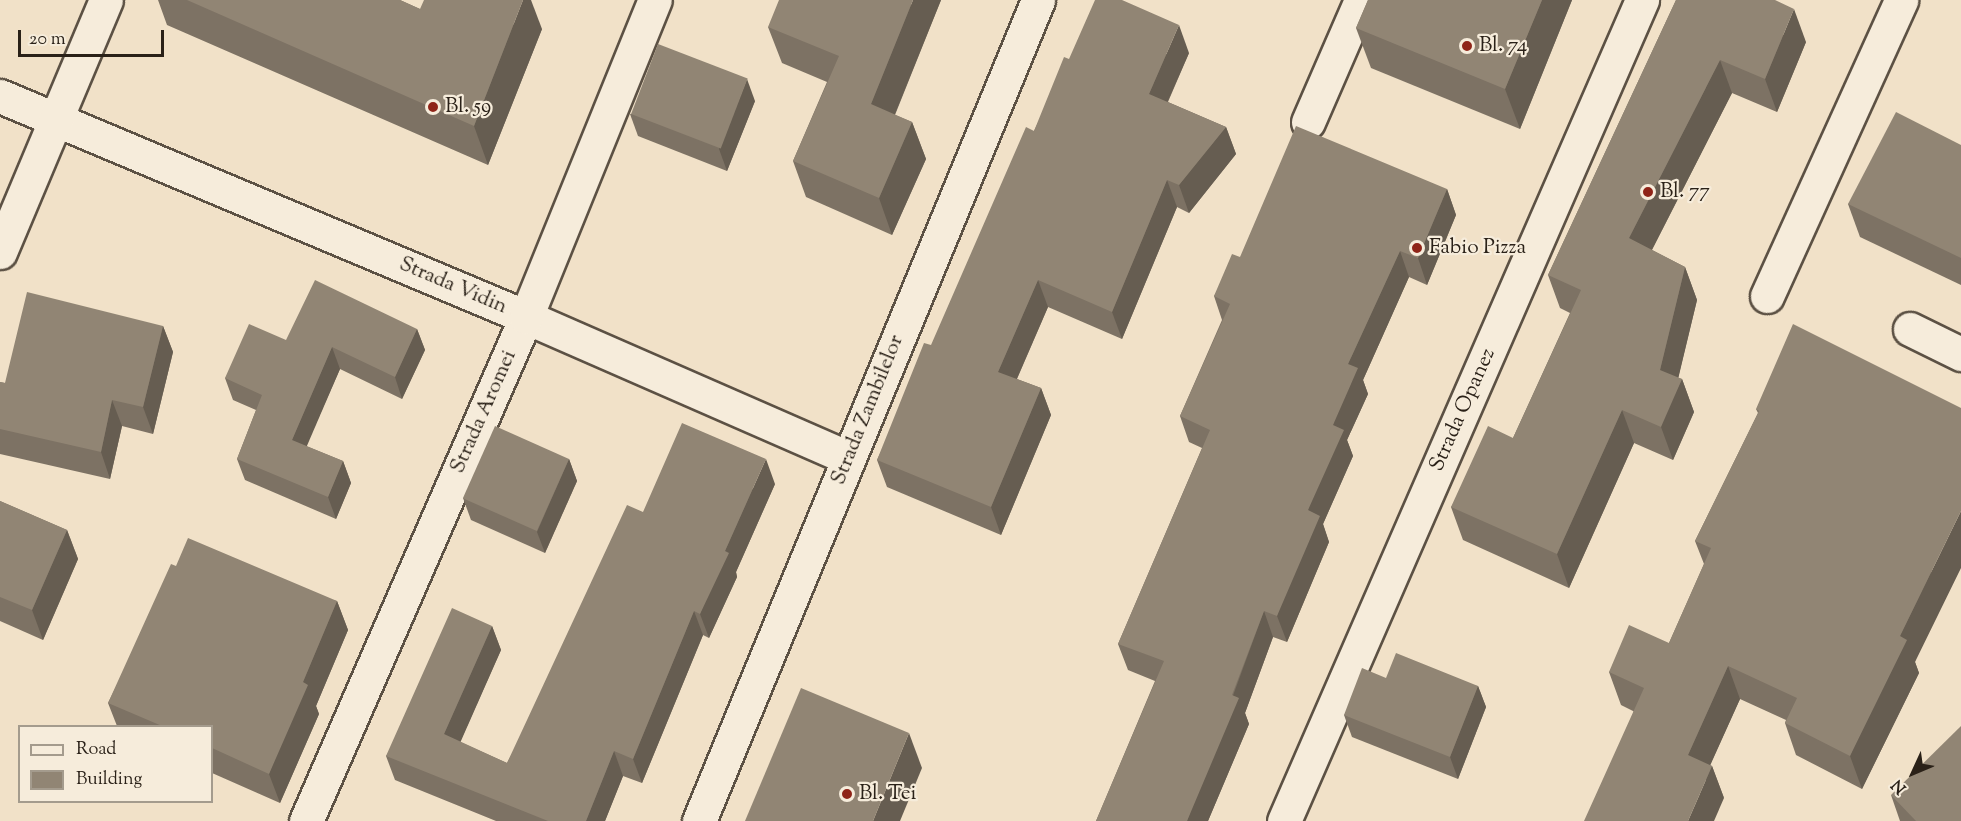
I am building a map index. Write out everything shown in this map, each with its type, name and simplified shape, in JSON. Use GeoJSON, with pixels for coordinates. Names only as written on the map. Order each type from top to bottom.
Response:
{"type":"FeatureCollection","features":[{"type":"Feature","properties":{"kind":"street"},"geometry":{"type":"LineString","coordinates":[[0,252],[106,0]]}},
{"type":"Feature","properties":{"kind":"street","name":"Strada Aromei"},"geometry":{"type":"LineString","coordinates":[[306,821],[526,317],[655,0]]}},
{"type":"Feature","properties":{"kind":"street","name":"Strada Zambilelor"},"geometry":{"type":"LineString","coordinates":[[699,821],[1038,0]]}},
{"type":"Feature","properties":{"kind":"street"},"geometry":{"type":"LineString","coordinates":[[1308,122],[1360,0]]}},
{"type":"Feature","properties":{"kind":"street","name":"Strada Opanez"},"geometry":{"type":"LineString","coordinates":[[1284,821],[1642,0]]}},
{"type":"Feature","properties":{"kind":"street"},"geometry":{"type":"LineString","coordinates":[[1767,296],[1900,0]]}},
{"type":"Feature","properties":{"kind":"street","name":"Strada Vidin"},"geometry":{"type":"LineString","coordinates":[[0,96],[526,317],[848,458]]}},
{"type":"Feature","properties":{"kind":"street"},"geometry":{"type":"LineString","coordinates":[[1910,329],[1961,354]]}},
{"type":"Feature","properties":{"kind":"building"},"geometry":{"type":"Polygon","coordinates":[[[187,0],[400,0],[420,9],[424,0],[523,0],[474,126],[187,0]]]}},
{"type":"Feature","properties":{"kind":"building"},"geometry":{"type":"Polygon","coordinates":[[[779,0],[913,0],[871,104],[912,122],[879,198],[793,161],[839,56],[768,27],[779,0]]]}},
{"type":"Feature","properties":{"kind":"building"},"geometry":{"type":"Polygon","coordinates":[[[1095,0],[1122,0],[1179,25],[1149,94],[1226,127],[1179,185],[1167,180],[1112,312],[1038,280],[998,372],[1041,388],[991,507],[877,460],[924,343],[931,345],[1026,127],[1034,131],[1064,57],[1069,59],[1095,0]]]}},
{"type":"Feature","properties":{"kind":"building"},"geometry":{"type":"Polygon","coordinates":[[[1368,0],[1542,0],[1505,89],[1356,28],[1368,0]]]}},
{"type":"Feature","properties":{"kind":"building"},"geometry":{"type":"Polygon","coordinates":[[[1676,0],[1775,0],[1794,9],[1765,79],[1720,60],[1629,238],[1685,267],[1660,370],[1682,379],[1661,427],[1622,410],[1557,554],[1451,507],[1488,426],[1513,438],[1581,290],[1548,275],[1676,0]]]}},
{"type":"Feature","properties":{"kind":"building"},"geometry":{"type":"Polygon","coordinates":[[[658,44],[748,78],[721,148],[631,114],[658,44]]]}},
{"type":"Feature","properties":{"kind":"building"},"geometry":{"type":"Polygon","coordinates":[[[1896,112],[1961,145],[1961,258],[1848,204],[1896,112]]]}},
{"type":"Feature","properties":{"kind":"building"},"geometry":{"type":"Polygon","coordinates":[[[1296,126],[1447,189],[1418,258],[1400,251],[1348,364],[1358,368],[1333,425],[1344,430],[1308,510],[1320,516],[1277,616],[1264,611],[1232,695],[1239,698],[1187,821],[1096,821],[1164,661],[1118,644],[1210,430],[1180,416],[1230,304],[1214,296],[1232,254],[1240,257],[1296,126]]]}},
{"type":"Feature","properties":{"kind":"building"},"geometry":{"type":"Polygon","coordinates":[[[315,280],[417,329],[395,377],[332,347],[292,440],[343,461],[328,497],[237,459],[262,395],[225,378],[249,324],[286,340],[315,280]]]}},
{"type":"Feature","properties":{"kind":"building"},"geometry":{"type":"Polygon","coordinates":[[[27,292],[163,326],[143,407],[112,400],[101,452],[0,429],[0,382],[5,383],[27,292]]]}},
{"type":"Feature","properties":{"kind":"building"},"geometry":{"type":"Polygon","coordinates":[[[1793,324],[1961,408],[1961,511],[1900,636],[1907,640],[1850,756],[1785,723],[1797,698],[1728,666],[1688,755],[1712,766],[1688,821],[1584,821],[1644,688],[1609,672],[1629,625],[1669,643],[1711,548],[1695,541],[1759,411],[1756,409],[1793,324]]]}},
{"type":"Feature","properties":{"kind":"building"},"geometry":{"type":"Polygon","coordinates":[[[682,423],[766,459],[725,551],[729,553],[700,614],[694,611],[633,759],[614,751],[586,821],[548,821],[386,756],[452,608],[492,626],[444,734],[507,763],[627,505],[643,512],[682,423]]]}},
{"type":"Feature","properties":{"kind":"building"},"geometry":{"type":"Polygon","coordinates":[[[495,426],[569,459],[537,531],[463,498],[495,426]]]}},
{"type":"Feature","properties":{"kind":"building"},"geometry":{"type":"Polygon","coordinates":[[[0,501],[67,530],[32,610],[0,597],[0,501]]]}},
{"type":"Feature","properties":{"kind":"building"},"geometry":{"type":"Polygon","coordinates":[[[188,538],[337,601],[303,682],[308,685],[269,774],[213,748],[213,725],[160,725],[108,703],[171,564],[176,566],[188,538]]]}},
{"type":"Feature","properties":{"kind":"building"},"geometry":{"type":"Polygon","coordinates":[[[1396,653],[1478,686],[1450,757],[1344,715],[1362,668],[1386,678],[1396,653]]]}},
{"type":"Feature","properties":{"kind":"building"},"geometry":{"type":"Polygon","coordinates":[[[801,688],[909,733],[873,821],[745,821],[801,688]]]}},
{"type":"Feature","properties":{"kind":"building"},"geometry":{"type":"Polygon","coordinates":[[[1961,726],[1961,821],[1916,821],[1891,795],[1961,726]]]}},
{"type":"Feature","properties":{"kind":"place","name":"Bl. 74"},"geometry":{"type":"Point","coordinates":[1467,46]}},
{"type":"Feature","properties":{"kind":"place","name":"Bl. 59"},"geometry":{"type":"Point","coordinates":[433,107]}},
{"type":"Feature","properties":{"kind":"place","name":"Bl. 77"},"geometry":{"type":"Point","coordinates":[1648,192]}},
{"type":"Feature","properties":{"kind":"place","name":"Fabio Pizza"},"geometry":{"type":"Point","coordinates":[1417,248]}},
{"type":"Feature","properties":{"kind":"place","name":"Bl. Tei"},"geometry":{"type":"Point","coordinates":[847,794]}}]}
